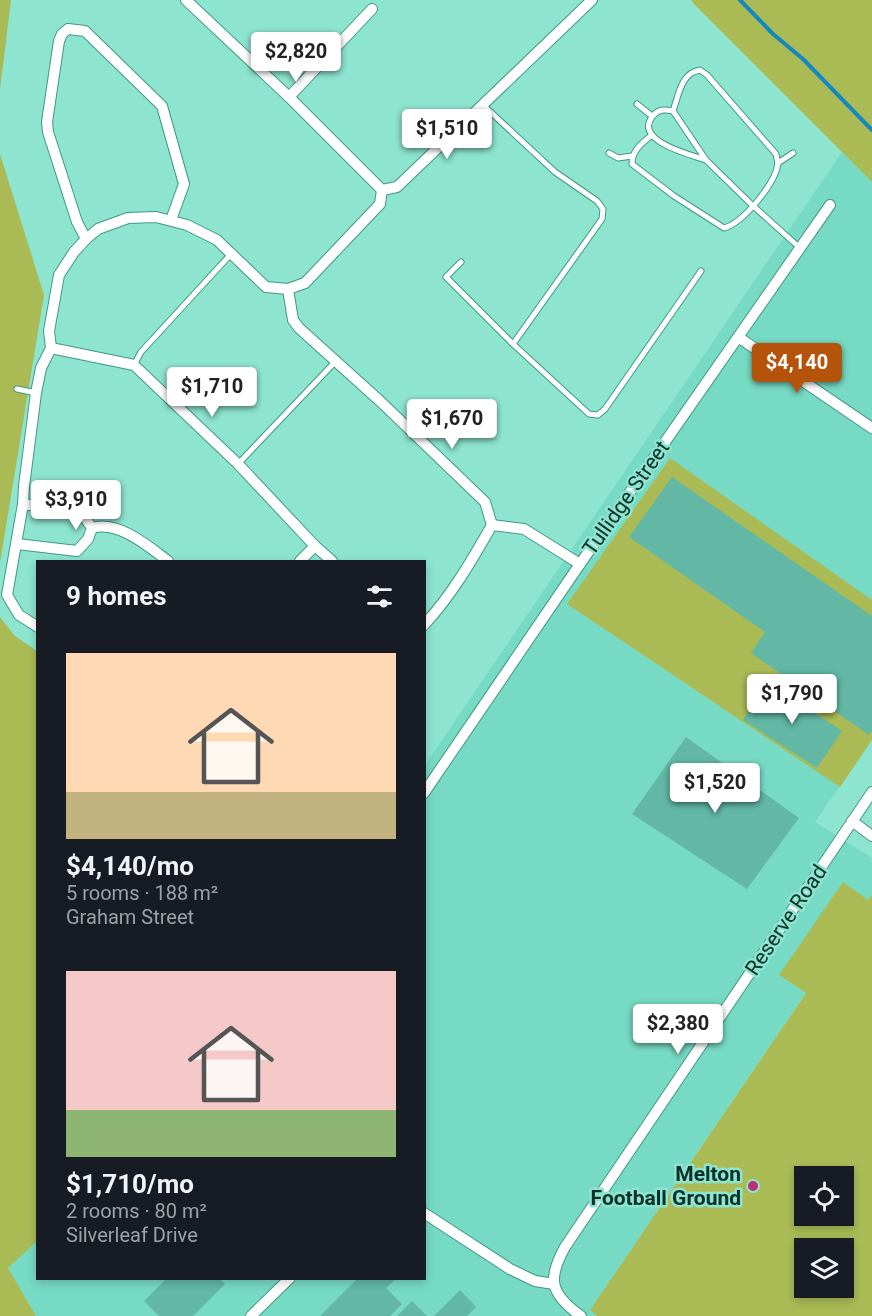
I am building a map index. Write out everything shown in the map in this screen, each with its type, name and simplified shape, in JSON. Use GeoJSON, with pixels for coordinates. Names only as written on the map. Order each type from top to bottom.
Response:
{"type":"FeatureCollection","features":[{"type":"Feature","properties":{"kind":"street"},"geometry":{"type":"LineString","coordinates":[[382,190],[397,187],[592,0]]}},
{"type":"Feature","properties":{"kind":"street"},"geometry":{"type":"LineString","coordinates":[[193,2],[382,190]]}},
{"type":"Feature","properties":{"kind":"street"},"geometry":{"type":"LineString","coordinates":[[290,97],[372,9]]}},
{"type":"Feature","properties":{"kind":"street"},"geometry":{"type":"LineString","coordinates":[[86,239],[77,222],[48,132],[47,122],[59,41],[68,29],[85,31],[162,106],[184,184],[171,220]]}},
{"type":"Feature","properties":{"kind":"street"},"geometry":{"type":"LineString","coordinates":[[36,626],[19,615],[7,595],[23,504],[36,393],[41,368],[51,348],[49,331],[59,275],[74,252],[98,229],[128,218],[156,217],[188,225],[217,240],[266,287],[288,290],[305,283],[380,204],[382,190]]}},
{"type":"Feature","properties":{"kind":"street","name":"Tullidge Street"},"geometry":{"type":"LineString","coordinates":[[426,790],[830,205]]}},
{"type":"Feature","properties":{"kind":"street"},"geometry":{"type":"LineString","coordinates":[[288,290],[293,320],[485,502],[492,525],[439,609],[426,623]]}},
{"type":"Feature","properties":{"kind":"street"},"geometry":{"type":"LineString","coordinates":[[738,337],[872,428]]}},
{"type":"Feature","properties":{"kind":"street"},"geometry":{"type":"LineString","coordinates":[[51,348],[134,364],[238,464],[331,560]]}},
{"type":"Feature","properties":{"kind":"street"},"geometry":{"type":"LineString","coordinates":[[23,504],[75,512],[83,515],[92,528]]}},
{"type":"Feature","properties":{"kind":"street"},"geometry":{"type":"LineString","coordinates":[[92,528],[102,525],[117,530],[141,542],[167,560]]}},
{"type":"Feature","properties":{"kind":"street"},"geometry":{"type":"LineString","coordinates":[[492,525],[524,529],[580,564]]}},
{"type":"Feature","properties":{"kind":"street"},"geometry":{"type":"LineString","coordinates":[[17,544],[77,552],[88,539],[92,528]]}},
{"type":"Feature","properties":{"kind":"street"},"geometry":{"type":"LineString","coordinates":[[301,560],[315,546]]}},
{"type":"Feature","properties":{"kind":"street","name":"Reserve Road"},"geometry":{"type":"LineString","coordinates":[[554,1284],[554,1266],[566,1247],[872,792]]}},
{"type":"Feature","properties":{"kind":"street"},"geometry":{"type":"LineString","coordinates":[[852,821],[872,836]]}},
{"type":"Feature","properties":{"kind":"street"},"geometry":{"type":"LineString","coordinates":[[426,1214],[510,1269],[535,1281],[554,1284],[558,1296],[569,1308],[581,1316]]}},
{"type":"Feature","properties":{"kind":"street"},"geometry":{"type":"LineString","coordinates":[[251,1316],[288,1280]]}},
{"type":"Feature","properties":{"kind":"lane"},"geometry":{"type":"LineString","coordinates":[[673,111],[684,78],[692,71],[700,70],[707,75],[776,154],[778,163]]}},
{"type":"Feature","properties":{"kind":"lane"},"geometry":{"type":"LineString","coordinates":[[637,104],[652,116]]}},
{"type":"Feature","properties":{"kind":"lane"},"geometry":{"type":"LineString","coordinates":[[483,105],[555,172],[597,201],[603,209],[602,219],[513,344]]}},
{"type":"Feature","properties":{"kind":"lane"},"geometry":{"type":"LineString","coordinates":[[706,160],[671,148],[652,135],[649,130],[649,120],[655,112],[663,109],[673,111],[706,160],[800,248]]}},
{"type":"Feature","properties":{"kind":"lane"},"geometry":{"type":"LineString","coordinates":[[652,135],[638,147],[632,156],[632,164],[724,228],[730,226],[754,207],[778,163],[793,153]]}},
{"type":"Feature","properties":{"kind":"lane"},"geometry":{"type":"LineString","coordinates":[[609,153],[618,158],[632,156]]}},
{"type":"Feature","properties":{"kind":"lane"},"geometry":{"type":"LineString","coordinates":[[134,364],[141,352],[231,254]]}},
{"type":"Feature","properties":{"kind":"lane"},"geometry":{"type":"LineString","coordinates":[[461,262],[446,277],[513,344],[589,414],[598,415],[701,271]]}},
{"type":"Feature","properties":{"kind":"lane"},"geometry":{"type":"LineString","coordinates":[[238,464],[335,362]]}},
{"type":"Feature","properties":{"kind":"lane"},"geometry":{"type":"LineString","coordinates":[[17,390],[36,393]]}},
{"type":"Feature","properties":{"kind":"shaded area"},"geometry":{"type":"Polygon","coordinates":[[[0,0],[11,0],[0,90],[0,0]]]}},
{"type":"Feature","properties":{"kind":"shaded area"},"geometry":{"type":"Polygon","coordinates":[[[691,0],[872,0],[872,182],[694,4],[691,0]]]}},
{"type":"Feature","properties":{"kind":"shaded area"},"geometry":{"type":"Polygon","coordinates":[[[842,152],[872,182],[872,740],[815,822],[872,858],[872,895],[590,1310],[597,1316],[36,1316],[8,1268],[36,1241],[36,1280],[426,1280],[426,764],[842,152]]]}},
{"type":"Feature","properties":{"kind":"shaded area"},"geometry":{"type":"Polygon","coordinates":[[[0,154],[44,295],[0,563],[0,154]]]}},
{"type":"Feature","properties":{"kind":"shaded area"},"geometry":{"type":"Polygon","coordinates":[[[670,458],[872,600],[872,740],[840,787],[567,604],[670,458]]]}},
{"type":"Feature","properties":{"kind":"shaded area"},"geometry":{"type":"Polygon","coordinates":[[[0,617],[15,636],[36,650],[36,1242],[8,1268],[36,1316],[0,1316],[0,617]]]}},
{"type":"Feature","properties":{"kind":"shaded area"},"geometry":{"type":"Polygon","coordinates":[[[843,882],[868,900],[872,895],[872,1316],[597,1316],[590,1310],[806,993],[779,975],[843,882]]]}},
{"type":"Feature","properties":{"kind":"building"},"geometry":{"type":"Polygon","coordinates":[[[672,477],[872,616],[872,731],[869,735],[751,653],[765,632],[629,537],[672,477]]]}},
{"type":"Feature","properties":{"kind":"building"},"geometry":{"type":"Polygon","coordinates":[[[768,682],[842,731],[817,768],[743,720],[768,682]]]}},
{"type":"Feature","properties":{"kind":"building"},"geometry":{"type":"Polygon","coordinates":[[[686,737],[799,818],[747,889],[632,814],[686,737]]]}},
{"type":"Feature","properties":{"kind":"building"},"geometry":{"type":"Polygon","coordinates":[[[165,1280],[221,1280],[225,1284],[193,1316],[159,1316],[144,1301],[165,1280]]]}},
{"type":"Feature","properties":{"kind":"building"},"geometry":{"type":"Polygon","coordinates":[[[356,1280],[395,1280],[386,1288],[402,1304],[390,1316],[320,1316],[356,1280]]]}},
{"type":"Feature","properties":{"kind":"building"},"geometry":{"type":"Polygon","coordinates":[[[460,1290],[476,1307],[467,1316],[434,1316],[460,1290]]]}},
{"type":"Feature","properties":{"kind":"building"},"geometry":{"type":"Polygon","coordinates":[[[412,1301],[427,1316],[397,1316],[412,1301]]]}},
{"type":"Feature","properties":{"kind":"waterway"},"geometry":{"type":"LineString","coordinates":[[740,0],[773,34],[803,59],[872,130]]}},
{"type":"Feature","properties":{"kind":"place","name":"Melton Football Ground"},"geometry":{"type":"Point","coordinates":[753,1186]}}]}
